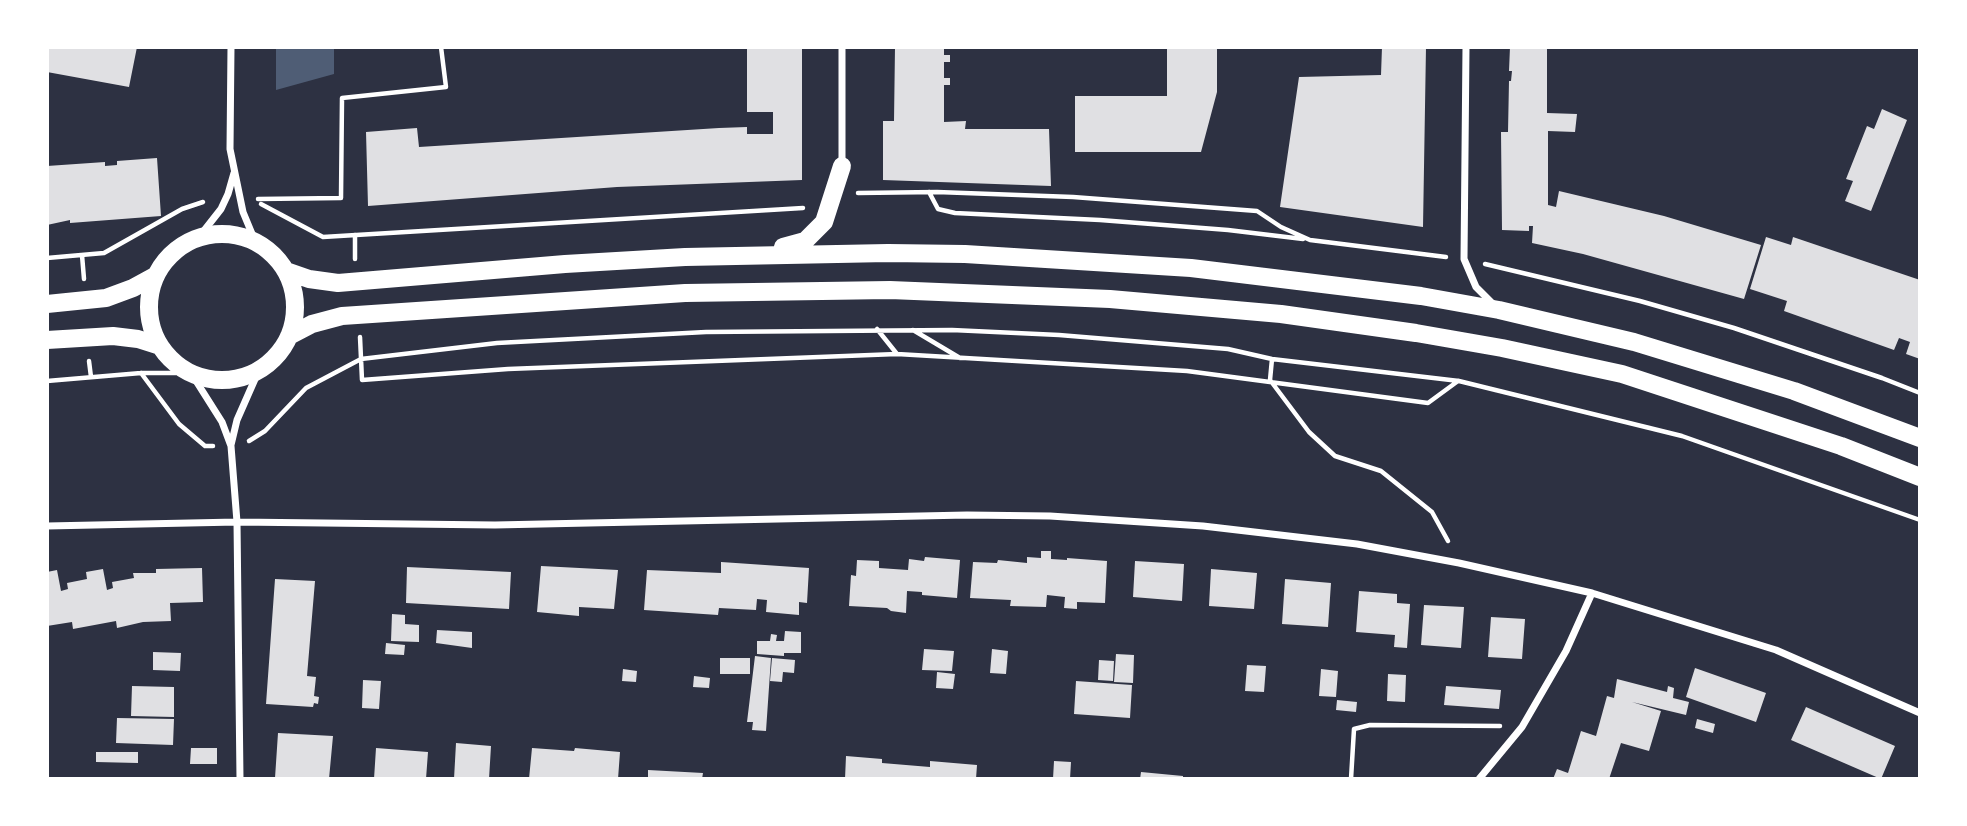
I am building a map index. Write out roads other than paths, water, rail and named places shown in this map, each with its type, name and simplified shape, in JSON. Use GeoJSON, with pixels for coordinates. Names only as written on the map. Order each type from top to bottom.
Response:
{"type":"FeatureCollection","features":[{"type":"Feature","properties":{"kind":"main road"},"geometry":{"type":"LineString","coordinates":[[759,254],[804,241],[824,222],[842,166]]}},
{"type":"Feature","properties":{"kind":"main road"},"geometry":{"type":"LineString","coordinates":[[222,233],[256,241],[273,254],[286,271],[295,297],[289,337],[276,356],[248,376],[214,380],[191,373],[174,362],[160,346],[152,327],[149,306],[155,276],[178,248],[199,237],[222,233]]}},
{"type":"Feature","properties":{"kind":"main road"},"geometry":{"type":"LineString","coordinates":[[286,271],[309,279],[338,283],[565,264],[759,254],[964,254],[1114,262],[1284,278],[1420,296],[1499,310],[1634,341],[1794,391],[1920,438]]}},
{"type":"Feature","properties":{"kind":"main road"},"geometry":{"type":"LineString","coordinates":[[47,304],[106,298],[155,276]]}},
{"type":"Feature","properties":{"kind":"main road"},"geometry":{"type":"LineString","coordinates":[[289,337],[312,324],[342,316],[685,293],[902,290],[1123,300],[1281,314],[1416,333],[1622,374],[1841,446],[1920,477]]}},
{"type":"Feature","properties":{"kind":"main road"},"geometry":{"type":"LineString","coordinates":[[47,340],[113,336],[138,339],[160,346]]}},
{"type":"Feature","properties":{"kind":"street"},"geometry":{"type":"LineString","coordinates":[[231,47],[230,149],[243,212],[256,241]]}},
{"type":"Feature","properties":{"kind":"street"},"geometry":{"type":"LineString","coordinates":[[842,47],[842,166]]}},
{"type":"Feature","properties":{"kind":"street"},"geometry":{"type":"LineString","coordinates":[[1466,47],[1464,259],[1476,287],[1499,310]]}},
{"type":"Feature","properties":{"kind":"street"},"geometry":{"type":"LineString","coordinates":[[199,237],[221,209],[235,169]]}},
{"type":"Feature","properties":{"kind":"street"},"geometry":{"type":"LineString","coordinates":[[231,446],[237,420],[259,370]]}},
{"type":"Feature","properties":{"kind":"street"},"geometry":{"type":"LineString","coordinates":[[191,373],[222,422],[231,446],[237,523],[240,779]]}},
{"type":"Feature","properties":{"kind":"street"},"geometry":{"type":"LineString","coordinates":[[47,526],[237,523],[495,525],[953,515],[1050,516],[1203,526],[1357,544],[1459,563],[1592,593],[1776,650],[1920,713]]}},
{"type":"Feature","properties":{"kind":"street"},"geometry":{"type":"LineString","coordinates":[[1479,779],[1522,727],[1566,650],[1592,593]]}},
{"type":"Feature","properties":{"kind":"water"},"geometry":{"type":"Polygon","coordinates":[[[276,47],[334,47],[334,74],[276,90],[276,47]]]}}]}
